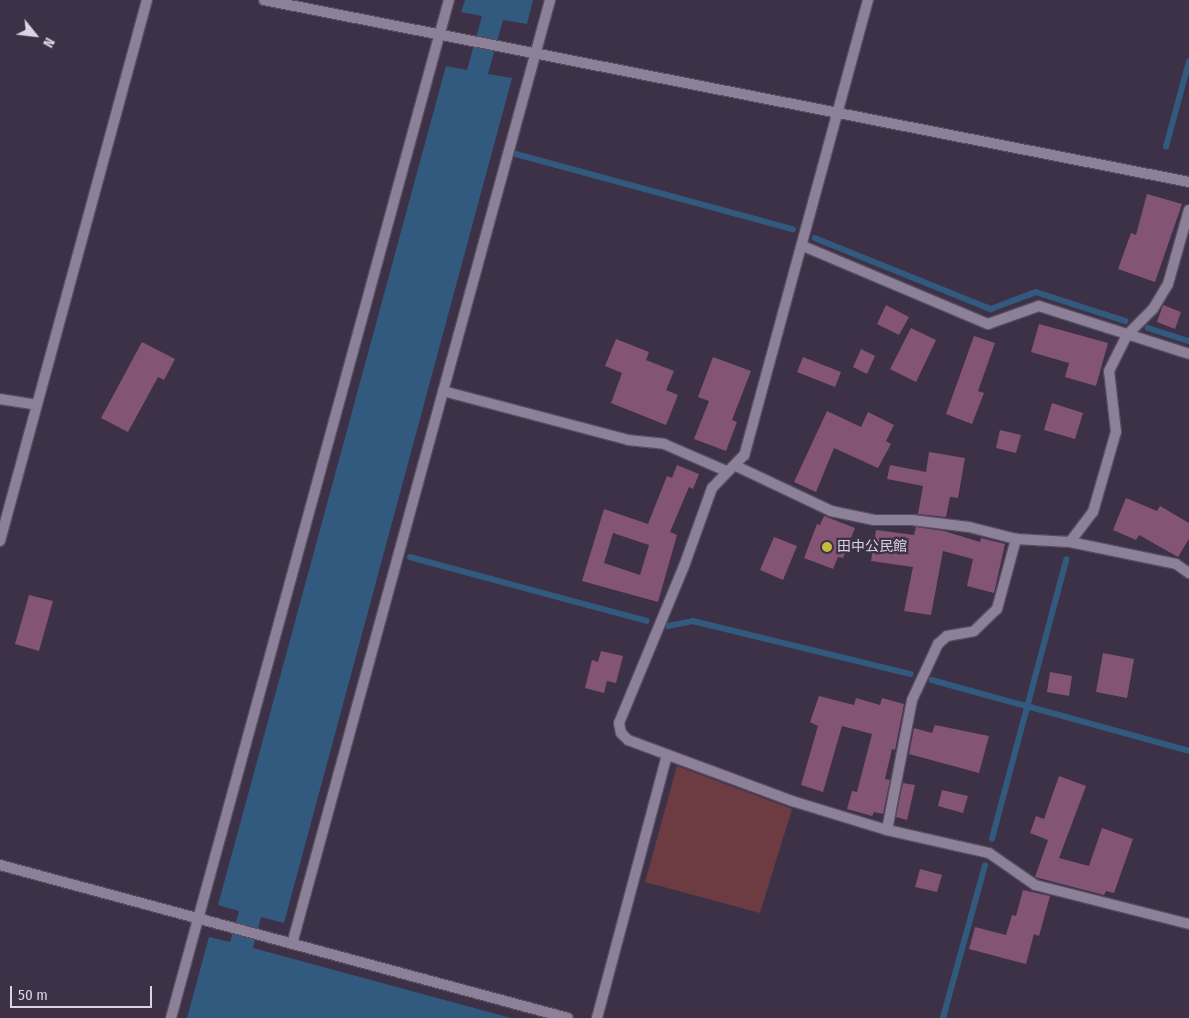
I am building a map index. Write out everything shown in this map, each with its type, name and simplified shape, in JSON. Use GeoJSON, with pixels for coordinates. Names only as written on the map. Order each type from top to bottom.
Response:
{"type":"FeatureCollection","features":[{"type":"Feature","properties":{"kind":"street"},"geometry":{"type":"LineString","coordinates":[[0,541],[147,0]]}},
{"type":"Feature","properties":{"kind":"street"},"geometry":{"type":"LineString","coordinates":[[264,0],[838,111],[1189,182]]}},
{"type":"Feature","properties":{"kind":"street"},"geometry":{"type":"LineString","coordinates":[[171,1018],[448,0]]}},
{"type":"Feature","properties":{"kind":"street"},"geometry":{"type":"LineString","coordinates":[[292,944],[550,0]]}},
{"type":"Feature","properties":{"kind":"street"},"geometry":{"type":"LineString","coordinates":[[868,0],[803,246],[744,454],[736,466],[726,471],[712,488],[684,566],[619,723],[621,733],[628,740],[792,800],[887,830],[989,853],[1035,885],[1189,924]]}},
{"type":"Feature","properties":{"kind":"street"},"geometry":{"type":"LineString","coordinates":[[1070,542],[1093,512],[1116,432],[1109,371],[1127,334],[1153,309],[1168,284],[1189,210]]}},
{"type":"Feature","properties":{"kind":"street"},"geometry":{"type":"LineString","coordinates":[[803,246],[988,324],[1039,306],[1189,354]]}},
{"type":"Feature","properties":{"kind":"street"},"geometry":{"type":"LineString","coordinates":[[443,391],[628,440],[664,444],[726,471]]}},
{"type":"Feature","properties":{"kind":"street"},"geometry":{"type":"LineString","coordinates":[[0,399],[36,405]]}},
{"type":"Feature","properties":{"kind":"street"},"geometry":{"type":"LineString","coordinates":[[736,466],[782,490],[831,511],[874,520],[912,520],[969,527],[1016,539],[1070,542],[1176,564],[1189,573]]}},
{"type":"Feature","properties":{"kind":"street"},"geometry":{"type":"LineString","coordinates":[[887,830],[912,700],[938,644],[947,636],[974,631],[997,609],[1016,539]]}},
{"type":"Feature","properties":{"kind":"street"},"geometry":{"type":"LineString","coordinates":[[597,1018],[667,754]]}},
{"type":"Feature","properties":{"kind":"street"},"geometry":{"type":"LineString","coordinates":[[0,865],[568,1018]]}},
{"type":"Feature","properties":{"kind":"shaded area"},"geometry":{"type":"Polygon","coordinates":[[[677,766],[792,809],[760,913],[645,882],[677,766]]]}},
{"type":"Feature","properties":{"kind":"water"},"geometry":{"type":"Polygon","coordinates":[[[465,0],[533,0],[527,24],[503,20],[488,74],[512,78],[284,923],[261,917],[253,948],[511,1018],[187,1018],[209,937],[230,942],[239,911],[218,905],[446,66],[467,70],[482,16],[461,12],[465,0]]]}},
{"type":"Feature","properties":{"kind":"building"},"geometry":{"type":"Polygon","coordinates":[[[1147,194],[1182,204],[1155,282],[1118,269],[1131,233],[1136,235],[1147,194]]]}},
{"type":"Feature","properties":{"kind":"building"},"geometry":{"type":"Polygon","coordinates":[[[886,305],[909,317],[899,335],[877,324],[886,305]]]}},
{"type":"Feature","properties":{"kind":"building"},"geometry":{"type":"Polygon","coordinates":[[[1163,305],[1181,312],[1175,329],[1157,322],[1163,305]]]}},
{"type":"Feature","properties":{"kind":"building"},"geometry":{"type":"Polygon","coordinates":[[[1039,324],[1108,343],[1096,386],[1065,377],[1069,363],[1031,352],[1039,324]]]}},
{"type":"Feature","properties":{"kind":"building"},"geometry":{"type":"Polygon","coordinates":[[[911,328],[936,340],[916,382],[890,369],[911,328]]]}},
{"type":"Feature","properties":{"kind":"building"},"geometry":{"type":"Polygon","coordinates":[[[974,336],[995,343],[978,391],[984,393],[972,424],[946,414],[974,336]]]}},
{"type":"Feature","properties":{"kind":"building"},"geometry":{"type":"Polygon","coordinates":[[[616,339],[649,352],[646,360],[674,371],[666,390],[678,395],[666,425],[611,403],[622,373],[605,366],[616,339]]]}},
{"type":"Feature","properties":{"kind":"building"},"geometry":{"type":"Polygon","coordinates":[[[142,342],[175,359],[164,380],[158,377],[128,432],[101,418],[142,342]]]}},
{"type":"Feature","properties":{"kind":"building"},"geometry":{"type":"Polygon","coordinates":[[[861,349],[875,356],[867,374],[853,367],[861,349]]]}},
{"type":"Feature","properties":{"kind":"building"},"geometry":{"type":"Polygon","coordinates":[[[713,357],[751,371],[732,420],[737,422],[726,451],[694,439],[709,401],[698,397],[713,357]]]}},
{"type":"Feature","properties":{"kind":"building"},"geometry":{"type":"Polygon","coordinates":[[[803,357],[841,372],[835,387],[797,372],[803,357]]]}},
{"type":"Feature","properties":{"kind":"building"},"geometry":{"type":"Polygon","coordinates":[[[1052,403],[1083,413],[1075,439],[1044,430],[1052,403]]]}},
{"type":"Feature","properties":{"kind":"building"},"geometry":{"type":"Polygon","coordinates":[[[827,411],[861,427],[868,412],[894,425],[886,441],[891,444],[878,468],[834,448],[816,492],[794,482],[827,411]]]}},
{"type":"Feature","properties":{"kind":"building"},"geometry":{"type":"Polygon","coordinates":[[[1000,430],[1021,435],[1016,453],[996,448],[1000,430]]]}},
{"type":"Feature","properties":{"kind":"building"},"geometry":{"type":"Polygon","coordinates":[[[929,452],[965,458],[958,498],[950,497],[946,517],[918,514],[923,486],[887,479],[890,465],[926,472],[929,452]]]}},
{"type":"Feature","properties":{"kind":"building"},"geometry":{"type":"Polygon","coordinates":[[[677,465],[699,474],[693,489],[689,487],[670,532],[677,535],[658,602],[582,581],[604,509],[648,524],[667,476],[672,478],[677,465]],[[613,533],[604,563],[640,575],[649,545],[613,533]]]}},
{"type":"Feature","properties":{"kind":"building"},"geometry":{"type":"Polygon","coordinates":[[[1126,498],[1157,511],[1160,506],[1189,523],[1189,539],[1178,557],[1139,535],[1136,540],[1113,530],[1126,498]]]}},
{"type":"Feature","properties":{"kind":"building"},"geometry":{"type":"Polygon","coordinates":[[[824,516],[855,528],[843,558],[838,557],[833,569],[804,558],[817,524],[820,525],[824,516]]]}},
{"type":"Feature","properties":{"kind":"building"},"geometry":{"type":"Polygon","coordinates":[[[916,527],[944,531],[980,542],[981,538],[1005,544],[994,593],[967,586],[973,559],[943,551],[931,615],[904,611],[913,567],[871,561],[876,530],[914,535],[916,527]]]}},
{"type":"Feature","properties":{"kind":"building"},"geometry":{"type":"Polygon","coordinates":[[[774,537],[797,546],[783,580],[760,570],[774,537]]]}},
{"type":"Feature","properties":{"kind":"building"},"geometry":{"type":"Polygon","coordinates":[[[29,595],[53,601],[39,651],[15,644],[29,595]]]}},
{"type":"Feature","properties":{"kind":"building"},"geometry":{"type":"Polygon","coordinates":[[[601,651],[623,656],[616,683],[607,681],[604,693],[585,688],[592,660],[598,662],[601,651]]]}},
{"type":"Feature","properties":{"kind":"building"},"geometry":{"type":"Polygon","coordinates":[[[1103,653],[1134,659],[1127,698],[1096,692],[1103,653]]]}},
{"type":"Feature","properties":{"kind":"building"},"geometry":{"type":"Polygon","coordinates":[[[1050,672],[1072,676],[1069,696],[1047,692],[1050,672]]]}},
{"type":"Feature","properties":{"kind":"building"},"geometry":{"type":"Polygon","coordinates":[[[819,696],[854,705],[856,698],[880,705],[882,698],[904,704],[895,750],[892,749],[885,779],[890,780],[883,814],[874,812],[872,816],[847,809],[852,791],[857,792],[872,734],[842,726],[823,792],[801,785],[818,726],[810,722],[819,696]]]}},
{"type":"Feature","properties":{"kind":"building"},"geometry":{"type":"Polygon","coordinates":[[[935,725],[989,736],[979,773],[909,754],[914,728],[932,733],[935,725]]]}},
{"type":"Feature","properties":{"kind":"building"},"geometry":{"type":"Polygon","coordinates":[[[1059,776],[1086,786],[1059,858],[1089,866],[1102,828],[1133,839],[1114,893],[1106,891],[1104,895],[1035,877],[1048,840],[1030,833],[1036,816],[1044,819],[1059,776]]]}},
{"type":"Feature","properties":{"kind":"building"},"geometry":{"type":"Polygon","coordinates":[[[903,783],[915,785],[907,820],[896,817],[903,783]]]}},
{"type":"Feature","properties":{"kind":"building"},"geometry":{"type":"Polygon","coordinates":[[[942,790],[968,796],[963,813],[938,806],[942,790]]]}},
{"type":"Feature","properties":{"kind":"building"},"geometry":{"type":"Polygon","coordinates":[[[920,869],[942,875],[937,892],[915,887],[920,869]]]}},
{"type":"Feature","properties":{"kind":"building"},"geometry":{"type":"Polygon","coordinates":[[[1023,890],[1050,896],[1039,936],[1034,934],[1026,964],[969,949],[975,927],[1006,935],[1012,915],[1016,916],[1023,890]]]}},
{"type":"Feature","properties":{"kind":"waterway"},"geometry":{"type":"LineString","coordinates":[[1166,147],[1189,62]]}},
{"type":"Feature","properties":{"kind":"waterway"},"geometry":{"type":"LineString","coordinates":[[516,154],[793,229]]}},
{"type":"Feature","properties":{"kind":"waterway"},"geometry":{"type":"LineString","coordinates":[[815,238],[991,309],[1036,292],[1125,321]]}},
{"type":"Feature","properties":{"kind":"waterway"},"geometry":{"type":"LineString","coordinates":[[1148,328],[1189,341]]}},
{"type":"Feature","properties":{"kind":"waterway"},"geometry":{"type":"LineString","coordinates":[[410,557],[647,621]]}},
{"type":"Feature","properties":{"kind":"waterway"},"geometry":{"type":"LineString","coordinates":[[992,839],[1066,560]]}},
{"type":"Feature","properties":{"kind":"waterway"},"geometry":{"type":"LineString","coordinates":[[668,626],[693,621],[911,674]]}},
{"type":"Feature","properties":{"kind":"waterway"},"geometry":{"type":"LineString","coordinates":[[932,680],[1189,751]]}},
{"type":"Feature","properties":{"kind":"waterway"},"geometry":{"type":"LineString","coordinates":[[943,1018],[985,866]]}},
{"type":"Feature","properties":{"kind":"place","name":"田中公民館"},"geometry":{"type":"Point","coordinates":[827,547]}}]}
